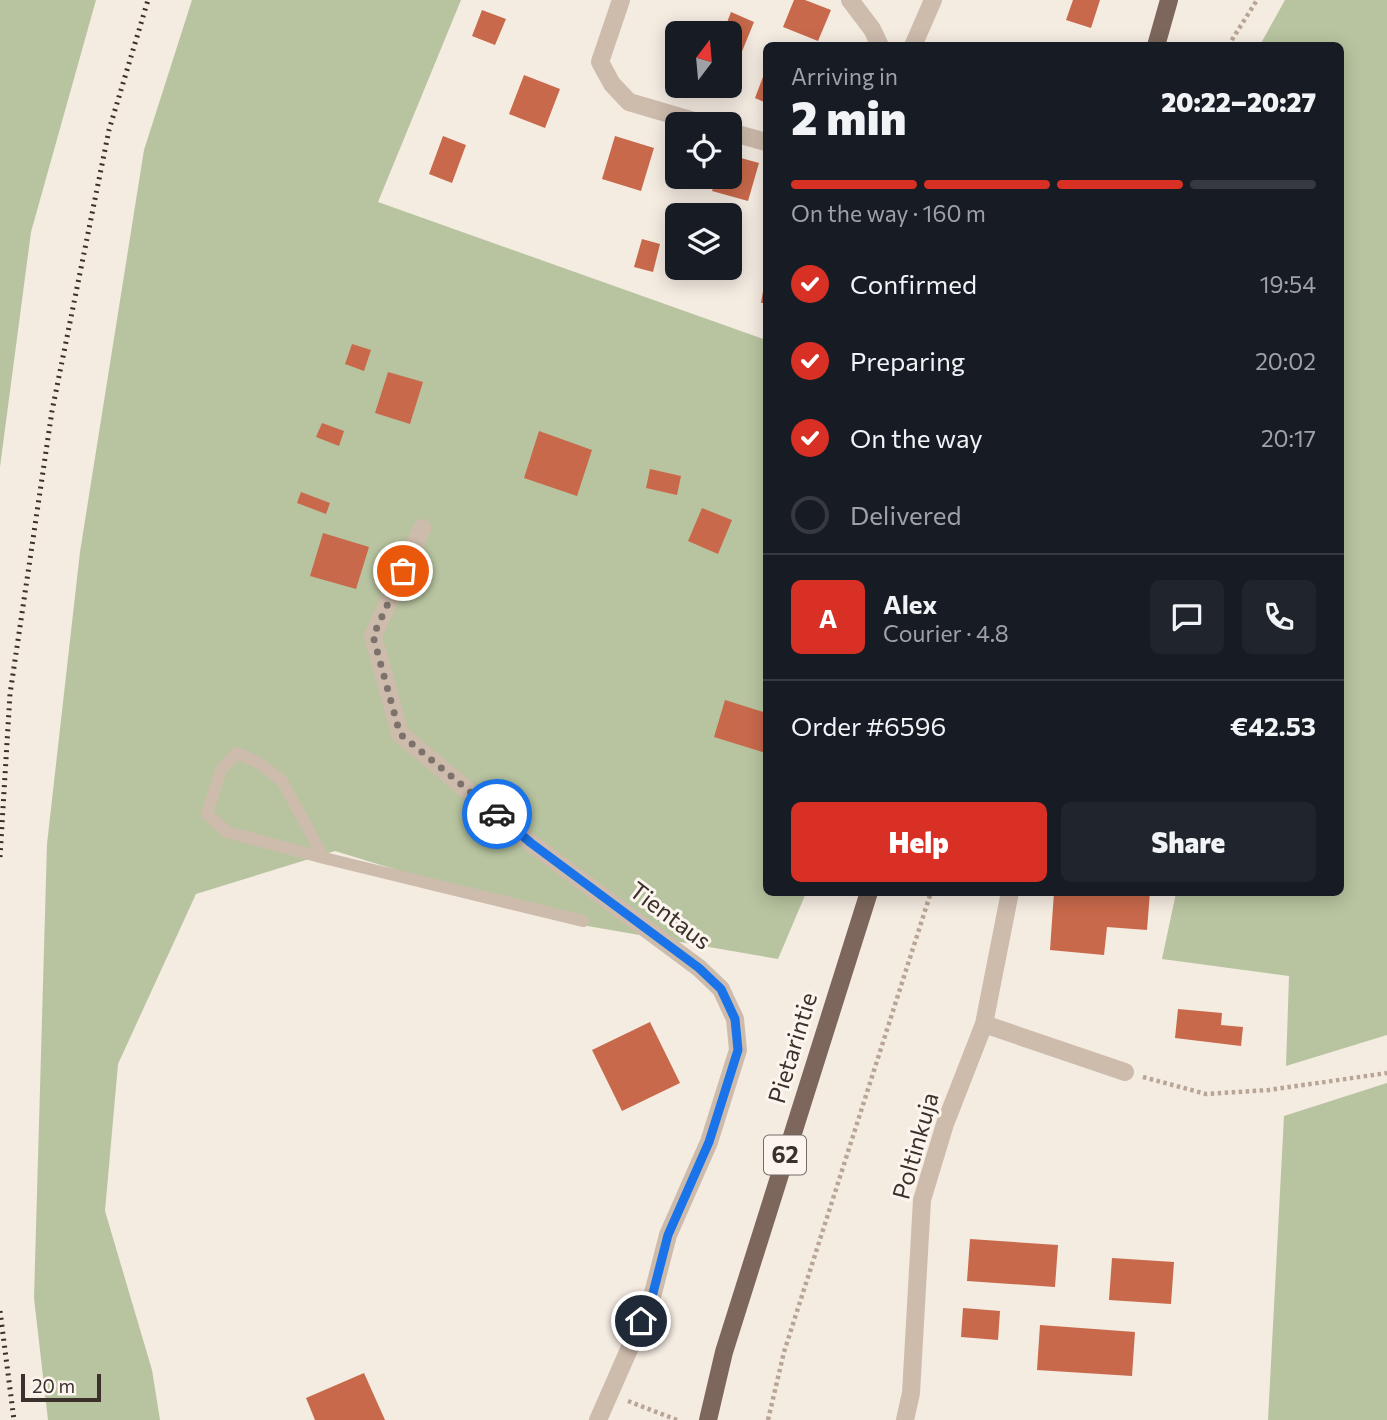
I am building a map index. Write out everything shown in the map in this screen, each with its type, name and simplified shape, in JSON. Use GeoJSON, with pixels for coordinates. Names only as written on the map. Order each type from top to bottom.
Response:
{"type":"FeatureCollection","features":[{"type":"Feature","properties":{"kind":"main road"},"geometry":{"type":"LineString","coordinates":[[1157,42],[1169,0]]}},
{"type":"Feature","properties":{"kind":"main road","name":"Pietarintie"},"geometry":{"type":"LineString","coordinates":[[708,1420],[724,1352],[868,896]]}},
{"type":"Feature","properties":{"kind":"street"},"geometry":{"type":"LineString","coordinates":[[621,0],[600,62],[612,84],[629,102],[665,113]]}},
{"type":"Feature","properties":{"kind":"street"},"geometry":{"type":"LineString","coordinates":[[850,0],[872,29],[878,42]]}},
{"type":"Feature","properties":{"kind":"street"},"geometry":{"type":"LineString","coordinates":[[915,42],[933,0]]}},
{"type":"Feature","properties":{"kind":"street"},"geometry":{"type":"LineString","coordinates":[[742,135],[763,141]]}},
{"type":"Feature","properties":{"kind":"street","name":"Tientaus"},"geometry":{"type":"LineString","coordinates":[[422,528],[373,636],[400,734],[531,843],[699,968],[721,989],[735,1019],[738,1050],[709,1142],[668,1235],[652,1297],[598,1420]]}},
{"type":"Feature","properties":{"kind":"street","name":"Poltinkuja"},"geometry":{"type":"LineString","coordinates":[[905,1420],[911,1393],[922,1200],[945,1124],[984,1024],[1009,896]]}},
{"type":"Feature","properties":{"kind":"street"},"geometry":{"type":"LineString","coordinates":[[984,1024],[1125,1072]]}},
{"type":"Feature","properties":{"kind":"lane"},"geometry":{"type":"LineString","coordinates":[[324,858],[282,781],[259,763],[237,753],[222,770],[207,814],[227,832],[324,858],[583,921]]}},
{"type":"Feature","properties":{"kind":"path"},"geometry":{"type":"LineString","coordinates":[[1231,42],[1257,0]]}},
{"type":"Feature","properties":{"kind":"path"},"geometry":{"type":"LineString","coordinates":[[768,1420],[784,1352],[929,896]]}},
{"type":"Feature","properties":{"kind":"path"},"geometry":{"type":"LineString","coordinates":[[1125,1072],[1206,1094],[1269,1090],[1387,1073]]}},
{"type":"Feature","properties":{"kind":"path"},"geometry":{"type":"LineString","coordinates":[[608,1394],[677,1420]]}},
{"type":"Feature","properties":{"kind":"green space"},"geometry":{"type":"Polygon","coordinates":[[[0,0],[96,0],[31,232],[0,467],[0,0]]]}},
{"type":"Feature","properties":{"kind":"green space"},"geometry":{"type":"Polygon","coordinates":[[[192,0],[461,0],[378,202],[763,339],[763,896],[805,896],[778,959],[570,923],[335,851],[196,894],[118,1064],[105,1211],[152,1370],[160,1420],[48,1420],[34,1298],[47,844],[80,552],[144,150],[192,0]]]}},
{"type":"Feature","properties":{"kind":"green space"},"geometry":{"type":"Polygon","coordinates":[[[1285,0],[1387,0],[1387,1035],[1286,1066],[1289,976],[1162,959],[1175,896],[1344,896],[1344,42],[1262,42],[1285,0]]]}},
{"type":"Feature","properties":{"kind":"green space"},"geometry":{"type":"Polygon","coordinates":[[[1387,1083],[1387,1420],[1268,1420],[1284,1116],[1387,1083]]]}},
{"type":"Feature","properties":{"kind":"building"},"geometry":{"type":"Polygon","coordinates":[[[794,0],[805,0],[831,10],[818,41],[783,27],[794,0]]]}},
{"type":"Feature","properties":{"kind":"building"},"geometry":{"type":"Polygon","coordinates":[[[1073,0],[1100,0],[1091,28],[1066,20],[1073,0]]]}},
{"type":"Feature","properties":{"kind":"building"},"geometry":{"type":"Polygon","coordinates":[[[482,10],[506,19],[495,45],[472,36],[482,10]]]}},
{"type":"Feature","properties":{"kind":"building"},"geometry":{"type":"Polygon","coordinates":[[[731,12],[754,22],[742,52],[742,21],[728,21],[731,12]]]}},
{"type":"Feature","properties":{"kind":"building"},"geometry":{"type":"Polygon","coordinates":[[[524,75],[560,89],[545,128],[509,114],[524,75]]]}},
{"type":"Feature","properties":{"kind":"building"},"geometry":{"type":"Polygon","coordinates":[[[763,77],[763,102],[755,98],[763,77]]]}},
{"type":"Feature","properties":{"kind":"building"},"geometry":{"type":"Polygon","coordinates":[[[443,136],[466,145],[452,183],[429,174],[443,136]]]}},
{"type":"Feature","properties":{"kind":"building"},"geometry":{"type":"Polygon","coordinates":[[[615,136],[654,148],[641,191],[602,179],[615,136]]]}},
{"type":"Feature","properties":{"kind":"building"},"geometry":{"type":"Polygon","coordinates":[[[742,158],[759,163],[748,201],[712,191],[742,189],[742,158]]]}},
{"type":"Feature","properties":{"kind":"building"},"geometry":{"type":"Polygon","coordinates":[[[642,239],[660,244],[653,272],[634,267],[642,239]]]}},
{"type":"Feature","properties":{"kind":"building"},"geometry":{"type":"Polygon","coordinates":[[[352,344],[371,350],[364,371],[345,364],[352,344]]]}},
{"type":"Feature","properties":{"kind":"building"},"geometry":{"type":"Polygon","coordinates":[[[388,372],[423,382],[410,424],[375,413],[388,372]]]}},
{"type":"Feature","properties":{"kind":"building"},"geometry":{"type":"Polygon","coordinates":[[[322,423],[344,431],[339,446],[316,437],[322,423]]]}},
{"type":"Feature","properties":{"kind":"building"},"geometry":{"type":"Polygon","coordinates":[[[539,431],[592,450],[577,496],[524,478],[539,431]]]}},
{"type":"Feature","properties":{"kind":"building"},"geometry":{"type":"Polygon","coordinates":[[[650,469],[681,476],[677,495],[646,488],[650,469]]]}},
{"type":"Feature","properties":{"kind":"building"},"geometry":{"type":"Polygon","coordinates":[[[301,492],[330,503],[326,514],[297,503],[301,492]]]}},
{"type":"Feature","properties":{"kind":"building"},"geometry":{"type":"Polygon","coordinates":[[[702,508],[732,520],[718,554],[688,541],[702,508]]]}},
{"type":"Feature","properties":{"kind":"building"},"geometry":{"type":"Polygon","coordinates":[[[323,533],[369,547],[356,589],[310,576],[323,533]]]}},
{"type":"Feature","properties":{"kind":"building"},"geometry":{"type":"Polygon","coordinates":[[[725,700],[763,712],[763,752],[714,737],[725,700]]]}},
{"type":"Feature","properties":{"kind":"building"},"geometry":{"type":"Polygon","coordinates":[[[1054,896],[1150,896],[1147,930],[1107,927],[1104,955],[1050,950],[1054,896]]]}},
{"type":"Feature","properties":{"kind":"building"},"geometry":{"type":"Polygon","coordinates":[[[1178,1009],[1222,1013],[1221,1025],[1243,1027],[1241,1046],[1175,1038],[1178,1009]]]}},
{"type":"Feature","properties":{"kind":"building"},"geometry":{"type":"Polygon","coordinates":[[[650,1022],[680,1083],[622,1111],[592,1050],[650,1022]]]}},
{"type":"Feature","properties":{"kind":"building"},"geometry":{"type":"Polygon","coordinates":[[[970,1239],[1058,1245],[1055,1287],[967,1281],[970,1239]]]}},
{"type":"Feature","properties":{"kind":"building"},"geometry":{"type":"Polygon","coordinates":[[[1112,1258],[1174,1262],[1171,1304],[1109,1300],[1112,1258]]]}},
{"type":"Feature","properties":{"kind":"building"},"geometry":{"type":"Polygon","coordinates":[[[963,1308],[1000,1311],[998,1340],[961,1337],[963,1308]]]}},
{"type":"Feature","properties":{"kind":"building"},"geometry":{"type":"Polygon","coordinates":[[[1040,1325],[1135,1332],[1132,1376],[1037,1370],[1040,1325]]]}},
{"type":"Feature","properties":{"kind":"building"},"geometry":{"type":"Polygon","coordinates":[[[364,1373],[385,1420],[315,1420],[306,1398],[364,1373]]]}},
{"type":"Feature","properties":{"kind":"railway"},"geometry":{"type":"LineString","coordinates":[[0,857],[10,694],[52,411],[109,130],[148,0]]}},
{"type":"Feature","properties":{"kind":"railway"},"geometry":{"type":"LineString","coordinates":[[0,1311],[14,1420]]}},
{"type":"Feature","properties":{"kind":"way so far"},"geometry":{"type":"LineString","coordinates":[[403,571],[373,636],[400,734],[497,814]]}},
{"type":"Feature","properties":{"kind":"route"},"geometry":{"type":"LineString","coordinates":[[497,814],[531,843],[699,968],[721,989],[735,1019],[738,1050],[709,1142],[668,1235],[652,1297],[641,1321]]}}]}
